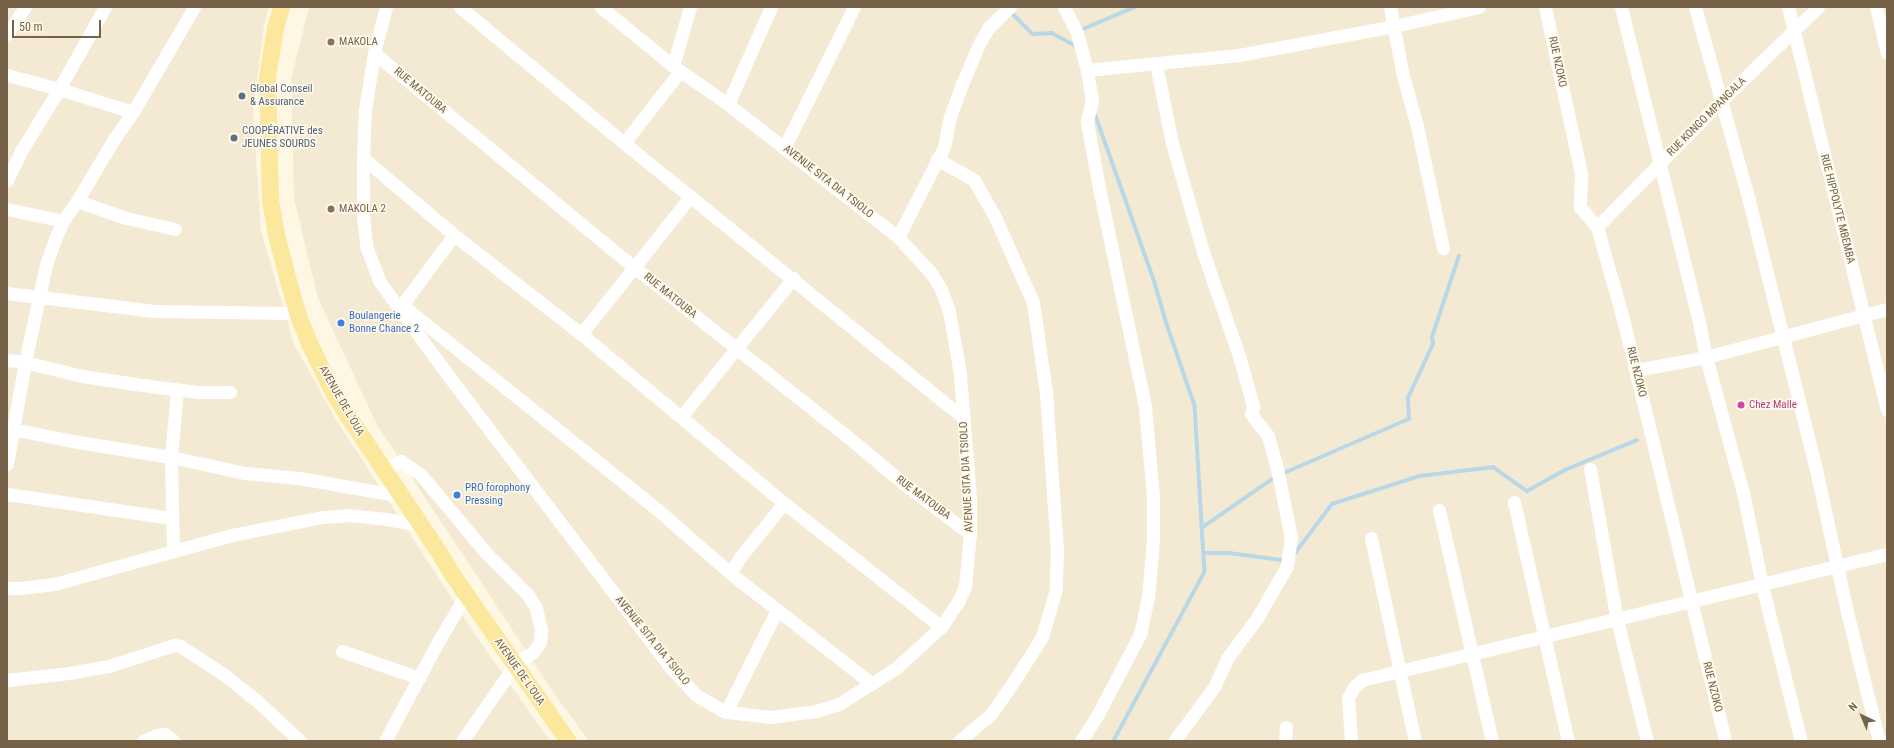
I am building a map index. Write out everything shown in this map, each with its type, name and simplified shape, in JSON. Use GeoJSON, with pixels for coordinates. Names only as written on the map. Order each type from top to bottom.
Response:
{"type":"FeatureCollection","features":[{"type":"Feature","properties":{"kind":"main road","name":"AVENUE DE L'OUA"},"geometry":{"type":"LineString","coordinates":[[281,7],[275,28],[267,77],[270,200],[277,238],[298,313],[310,345],[334,394],[466,595],[514,666],[568,741]]}},
{"type":"Feature","properties":{"kind":"street"},"geometry":{"type":"LineString","coordinates":[[7,34],[25,7]]}},
{"type":"Feature","properties":{"kind":"street"},"geometry":{"type":"LineString","coordinates":[[7,180],[21,151],[59,89],[105,7]]}},
{"type":"Feature","properties":{"kind":"street"},"geometry":{"type":"LineString","coordinates":[[7,464],[10,428],[46,265],[63,221],[133,112],[194,7]]}},
{"type":"Feature","properties":{"kind":"street","name":"AVENUE SITA DIA TSIOLO"},"geometry":{"type":"LineString","coordinates":[[386,7],[374,53],[365,110],[363,158],[366,246],[380,282],[450,378],[670,666],[696,695],[726,712],[770,717],[816,711],[839,704],[896,668],[940,627],[958,602],[966,586],[970,534],[970,498],[960,374],[949,311],[941,289],[931,273],[898,237],[728,104],[677,69],[613,12],[601,7]]}},
{"type":"Feature","properties":{"kind":"street"},"geometry":{"type":"LineString","coordinates":[[460,7],[690,197],[793,278],[914,379],[964,418]]}},
{"type":"Feature","properties":{"kind":"street"},"geometry":{"type":"LineString","coordinates":[[624,143],[677,69],[690,7]]}},
{"type":"Feature","properties":{"kind":"street"},"geometry":{"type":"LineString","coordinates":[[728,104],[771,7]]}},
{"type":"Feature","properties":{"kind":"street"},"geometry":{"type":"LineString","coordinates":[[784,148],[854,7]]}},
{"type":"Feature","properties":{"kind":"street"},"geometry":{"type":"LineString","coordinates":[[898,237],[944,148],[950,117],[979,44],[989,27],[1010,7]]}},
{"type":"Feature","properties":{"kind":"street"},"geometry":{"type":"LineString","coordinates":[[1064,7],[1077,33],[1087,70],[1092,100],[1087,122],[1099,188],[1145,406],[1153,497],[1153,540],[1148,597],[1140,634],[1098,714],[1081,741]]}},
{"type":"Feature","properties":{"kind":"street"},"geometry":{"type":"LineString","coordinates":[[1390,7],[1402,72],[1417,126],[1443,248]]}},
{"type":"Feature","properties":{"kind":"street"},"geometry":{"type":"LineString","coordinates":[[1087,70],[1240,55],[1394,26],[1478,7]]}},
{"type":"Feature","properties":{"kind":"street","name":"RUE NZOKO"},"geometry":{"type":"LineString","coordinates":[[1545,7],[1581,174],[1580,207],[1597,227],[1636,370],[1664,495],[1725,741]]}},
{"type":"Feature","properties":{"kind":"street"},"geometry":{"type":"LineString","coordinates":[[1621,7],[1706,357],[1744,497],[1762,585],[1801,741]]}},
{"type":"Feature","properties":{"kind":"street"},"geometry":{"type":"LineString","coordinates":[[1695,7],[1749,201],[1817,474],[1847,612],[1879,741]]}},
{"type":"Feature","properties":{"kind":"street","name":"RUE HIPPOLYTE MBEMBA"},"geometry":{"type":"LineString","coordinates":[[1788,7],[1887,410]]}},
{"type":"Feature","properties":{"kind":"street","name":"RUE KONGO MPANGALA"},"geometry":{"type":"LineString","coordinates":[[1597,227],[1721,101],[1795,31],[1818,7]]}},
{"type":"Feature","properties":{"kind":"street"},"geometry":{"type":"LineString","coordinates":[[1876,7],[1887,54]]}},
{"type":"Feature","properties":{"kind":"street","name":"RUE MATOUBA"},"geometry":{"type":"LineString","coordinates":[[374,53],[634,267],[848,437],[903,483],[970,534]]}},
{"type":"Feature","properties":{"kind":"street"},"geometry":{"type":"LineString","coordinates":[[1156,64],[1172,143],[1200,245],[1240,359],[1252,406],[1251,414],[1268,436],[1276,464],[1291,537],[1287,566],[1257,618],[1228,657],[1214,687],[1174,741]]}},
{"type":"Feature","properties":{"kind":"street"},"geometry":{"type":"LineString","coordinates":[[7,75],[59,89],[133,112]]}},
{"type":"Feature","properties":{"kind":"street"},"geometry":{"type":"LineString","coordinates":[[363,158],[454,235],[581,334],[784,503],[940,627]]}},
{"type":"Feature","properties":{"kind":"street"},"geometry":{"type":"LineString","coordinates":[[938,159],[974,180],[994,215],[1033,302],[1046,393],[1057,551],[1056,589],[1042,637],[991,714],[959,741]]}},
{"type":"Feature","properties":{"kind":"street"},"geometry":{"type":"LineString","coordinates":[[581,334],[690,197]]}},
{"type":"Feature","properties":{"kind":"street"},"geometry":{"type":"LineString","coordinates":[[77,201],[126,218],[175,229]]}},
{"type":"Feature","properties":{"kind":"street"},"geometry":{"type":"LineString","coordinates":[[7,209],[63,221]]}},
{"type":"Feature","properties":{"kind":"street"},"geometry":{"type":"LineString","coordinates":[[402,305],[454,235]]}},
{"type":"Feature","properties":{"kind":"street"},"geometry":{"type":"LineString","coordinates":[[681,417],[793,278]]}},
{"type":"Feature","properties":{"kind":"street"},"geometry":{"type":"LineString","coordinates":[[380,282],[402,305],[658,510],[730,573],[872,684]]}},
{"type":"Feature","properties":{"kind":"street"},"geometry":{"type":"LineString","coordinates":[[7,293],[154,311],[298,313]]}},
{"type":"Feature","properties":{"kind":"street"},"geometry":{"type":"LineString","coordinates":[[1636,370],[1706,357],[1887,309]]}},
{"type":"Feature","properties":{"kind":"street"},"geometry":{"type":"LineString","coordinates":[[7,360],[25,362],[82,376],[177,390],[198,392],[230,392]]}},
{"type":"Feature","properties":{"kind":"street"},"geometry":{"type":"LineString","coordinates":[[173,552],[171,518],[171,457],[177,390]]}},
{"type":"Feature","properties":{"kind":"street"},"geometry":{"type":"LineString","coordinates":[[10,428],[72,441],[171,457],[245,473],[299,478],[401,496]]}},
{"type":"Feature","properties":{"kind":"street"},"geometry":{"type":"LineString","coordinates":[[383,469],[401,462],[421,475],[488,555],[528,595],[536,608],[540,629],[540,642],[533,652],[514,666],[462,741]]}},
{"type":"Feature","properties":{"kind":"street"},"geometry":{"type":"LineString","coordinates":[[1590,469],[1617,620],[1647,741]]}},
{"type":"Feature","properties":{"kind":"street"},"geometry":{"type":"LineString","coordinates":[[7,494],[171,518]]}},
{"type":"Feature","properties":{"kind":"street"},"geometry":{"type":"LineString","coordinates":[[1514,502],[1568,741]]}},
{"type":"Feature","properties":{"kind":"street"},"geometry":{"type":"LineString","coordinates":[[730,573],[741,556],[784,503]]}},
{"type":"Feature","properties":{"kind":"street"},"geometry":{"type":"LineString","coordinates":[[1438,510],[1492,741]]}},
{"type":"Feature","properties":{"kind":"street"},"geometry":{"type":"LineString","coordinates":[[7,588],[54,584],[232,535],[323,517],[349,515],[420,525]]}},
{"type":"Feature","properties":{"kind":"street"},"geometry":{"type":"LineString","coordinates":[[1371,538],[1401,670],[1415,741]]}},
{"type":"Feature","properties":{"kind":"street"},"geometry":{"type":"LineString","coordinates":[[1351,741],[1348,698],[1354,687],[1362,680],[1887,554]]}},
{"type":"Feature","properties":{"kind":"street"},"geometry":{"type":"LineString","coordinates":[[385,741],[439,640],[466,595]]}},
{"type":"Feature","properties":{"kind":"street"},"geometry":{"type":"LineString","coordinates":[[726,712],[777,610]]}},
{"type":"Feature","properties":{"kind":"street"},"geometry":{"type":"LineString","coordinates":[[7,680],[69,673],[102,667],[174,645],[180,646],[226,676],[256,700],[300,741]]}},
{"type":"Feature","properties":{"kind":"street"},"geometry":{"type":"LineString","coordinates":[[342,651],[419,678]]}},
{"type":"Feature","properties":{"kind":"street"},"geometry":{"type":"LineString","coordinates":[[1285,741],[1286,728]]}},
{"type":"Feature","properties":{"kind":"street"},"geometry":{"type":"LineString","coordinates":[[143,741],[157,735],[165,734],[174,741]]}},
{"type":"Feature","properties":{"kind":"shaded area"},"geometry":{"type":"Polygon","coordinates":[[[7,7],[269,7],[264,25],[253,112],[261,231],[294,344],[335,418],[476,636],[550,741],[7,741],[7,7]]]}},
{"type":"Feature","properties":{"kind":"shaded area"},"geometry":{"type":"Polygon","coordinates":[[[309,7],[1887,7],[1887,741],[589,741],[558,699],[377,425],[318,298],[294,199],[291,79],[309,7]]]}},
{"type":"Feature","properties":{"kind":"waterway"},"geometry":{"type":"LineString","coordinates":[[1081,30],[1135,7]]}},
{"type":"Feature","properties":{"kind":"waterway"},"geometry":{"type":"LineString","coordinates":[[1014,15],[1033,34],[1052,33],[1075,45],[1076,47]]}},
{"type":"Feature","properties":{"kind":"waterway"},"geometry":{"type":"LineString","coordinates":[[1096,116],[1155,283],[1167,324],[1195,406],[1205,572],[1114,741]]}},
{"type":"Feature","properties":{"kind":"waterway"},"geometry":{"type":"LineString","coordinates":[[1284,473],[1409,419],[1408,398],[1433,344],[1432,337],[1459,256]]}},
{"type":"Feature","properties":{"kind":"waterway"},"geometry":{"type":"LineString","coordinates":[[1293,556],[1332,504],[1420,476],[1493,467],[1527,491],[1565,470],[1637,440]]}},
{"type":"Feature","properties":{"kind":"waterway"},"geometry":{"type":"LineString","coordinates":[[1203,527],[1271,480]]}},
{"type":"Feature","properties":{"kind":"waterway"},"geometry":{"type":"LineString","coordinates":[[1204,553],[1229,553],[1282,560]]}},
{"type":"Feature","properties":{"kind":"place","name":"MAKOLA"},"geometry":{"type":"Point","coordinates":[331,42]}},
{"type":"Feature","properties":{"kind":"place","name":"Global Conseil & Assurance"},"geometry":{"type":"Point","coordinates":[242,96]}},
{"type":"Feature","properties":{"kind":"place","name":"COOPÉRATIVE des JEUNES SOURDS"},"geometry":{"type":"Point","coordinates":[234,138]}},
{"type":"Feature","properties":{"kind":"place","name":"MAKOLA 2"},"geometry":{"type":"Point","coordinates":[331,209]}},
{"type":"Feature","properties":{"kind":"place","name":"Boulangerie Bonne Chance 2"},"geometry":{"type":"Point","coordinates":[341,323]}},
{"type":"Feature","properties":{"kind":"place","name":"Chez Malle"},"geometry":{"type":"Point","coordinates":[1741,405]}},
{"type":"Feature","properties":{"kind":"place","name":"PRO forophony Pressing"},"geometry":{"type":"Point","coordinates":[457,495]}}]}
